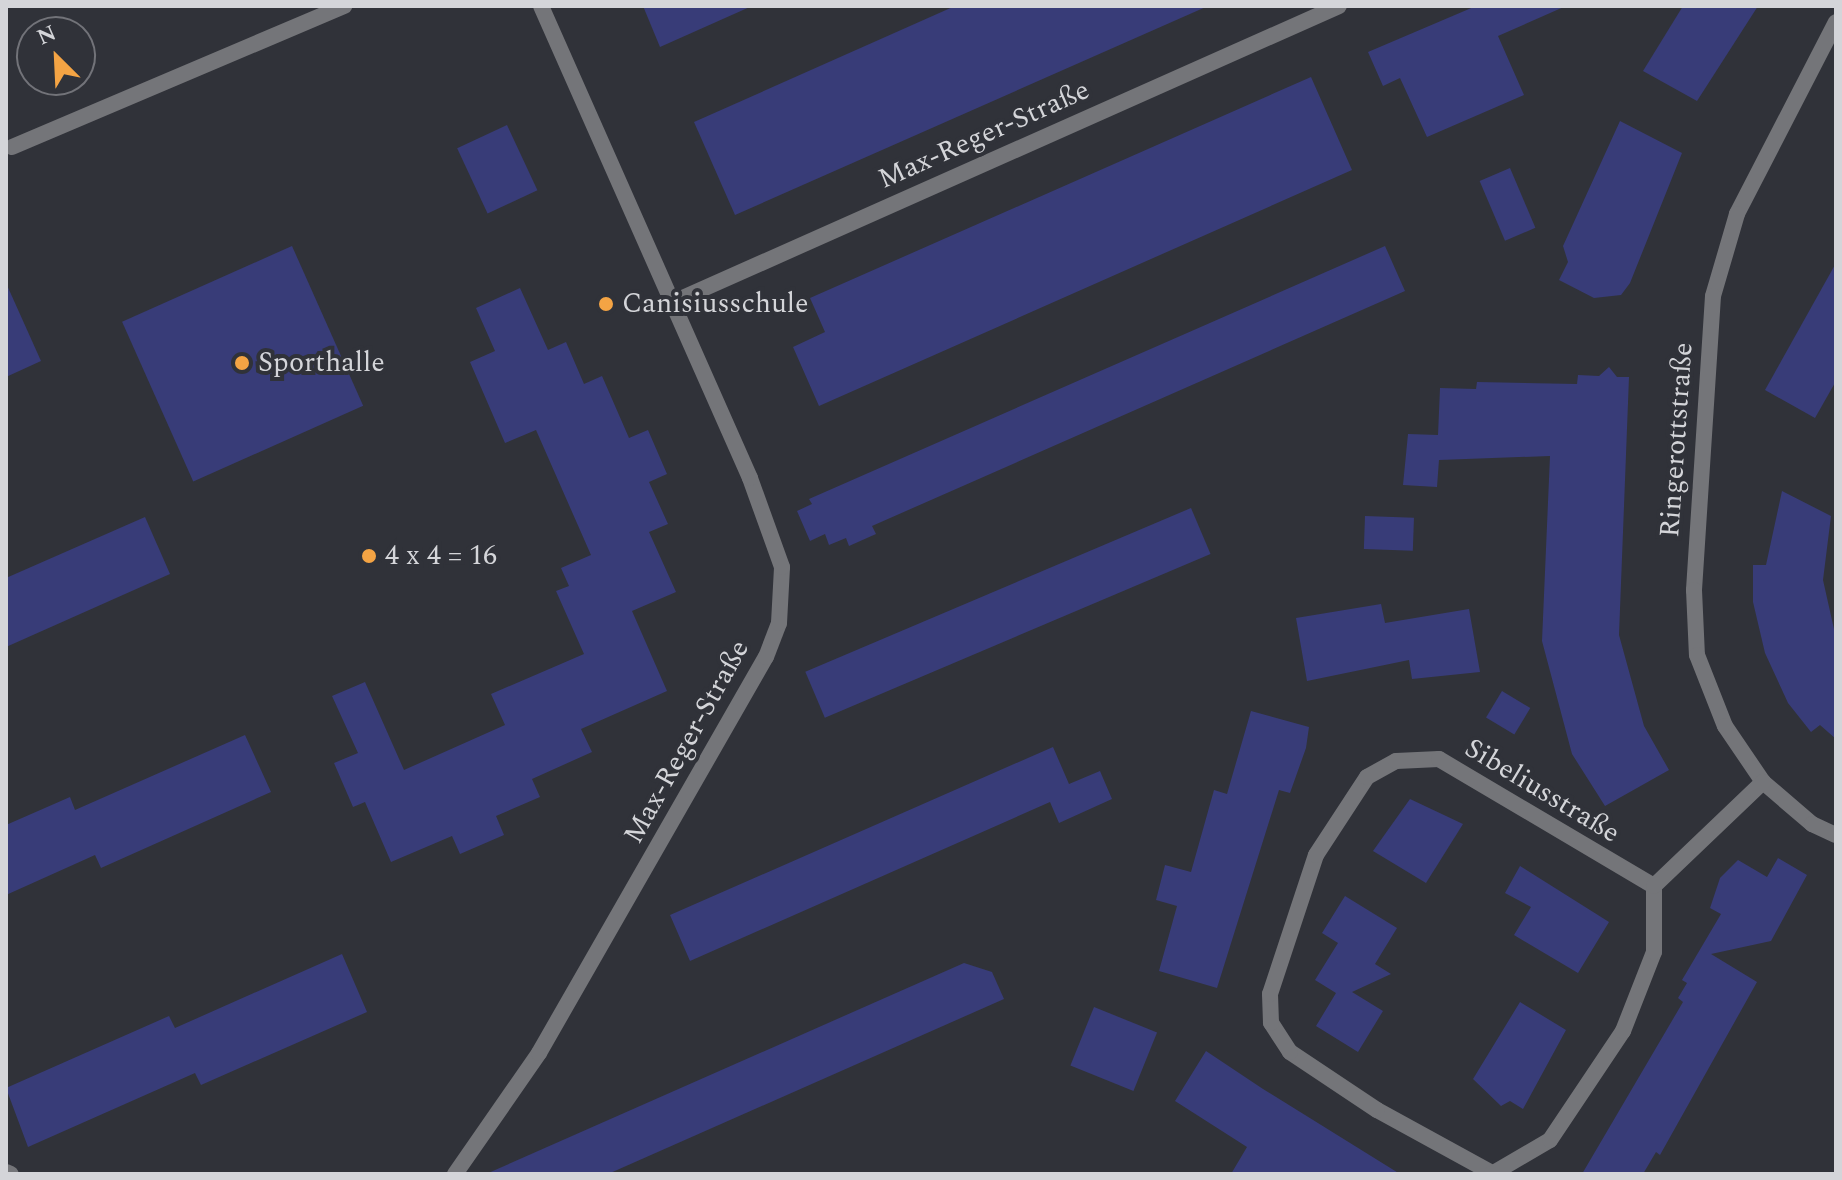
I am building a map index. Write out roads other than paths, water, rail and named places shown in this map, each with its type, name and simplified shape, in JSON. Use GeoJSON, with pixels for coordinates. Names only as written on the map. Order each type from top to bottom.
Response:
{"type":"FeatureCollection","features":[{"type":"Feature","properties":{"kind":"street"},"geometry":{"type":"LineString","coordinates":[[12,147],[344,6]]}},
{"type":"Feature","properties":{"kind":"street","name":"Max-Reger-Straße"},"geometry":{"type":"LineString","coordinates":[[455,1174],[547,1039],[766,657],[779,623],[782,567],[750,478],[669,304],[541,6]]}},
{"type":"Feature","properties":{"kind":"street","name":"Max-Reger-Straße"},"geometry":{"type":"LineString","coordinates":[[669,304],[1339,6]]}},
{"type":"Feature","properties":{"kind":"street","name":"Ringerottstraße"},"geometry":{"type":"LineString","coordinates":[[1836,22],[1737,214],[1713,296],[1694,590],[1697,655],[1725,726],[1763,782],[1812,824],[1836,835]]}},
{"type":"Feature","properties":{"kind":"street","name":"Sibeliusstraße"},"geometry":{"type":"LineString","coordinates":[[1439,759],[1654,886],[1654,952],[1623,1031],[1550,1140],[1492,1174],[1290,1052],[1271,1023],[1270,994],[1316,855],[1367,777],[1396,761],[1439,759]]}},
{"type":"Feature","properties":{"kind":"street"},"geometry":{"type":"LineString","coordinates":[[1654,886],[1763,782]]}},
{"type":"Feature","properties":{"kind":"place","name":"Canisiusschule"},"geometry":{"type":"Point","coordinates":[606,304]}},
{"type":"Feature","properties":{"kind":"place","name":"Sporthalle"},"geometry":{"type":"Point","coordinates":[242,363]}},
{"type":"Feature","properties":{"kind":"place","name":"4 x 4 = 16"},"geometry":{"type":"Point","coordinates":[369,556]}}]}
